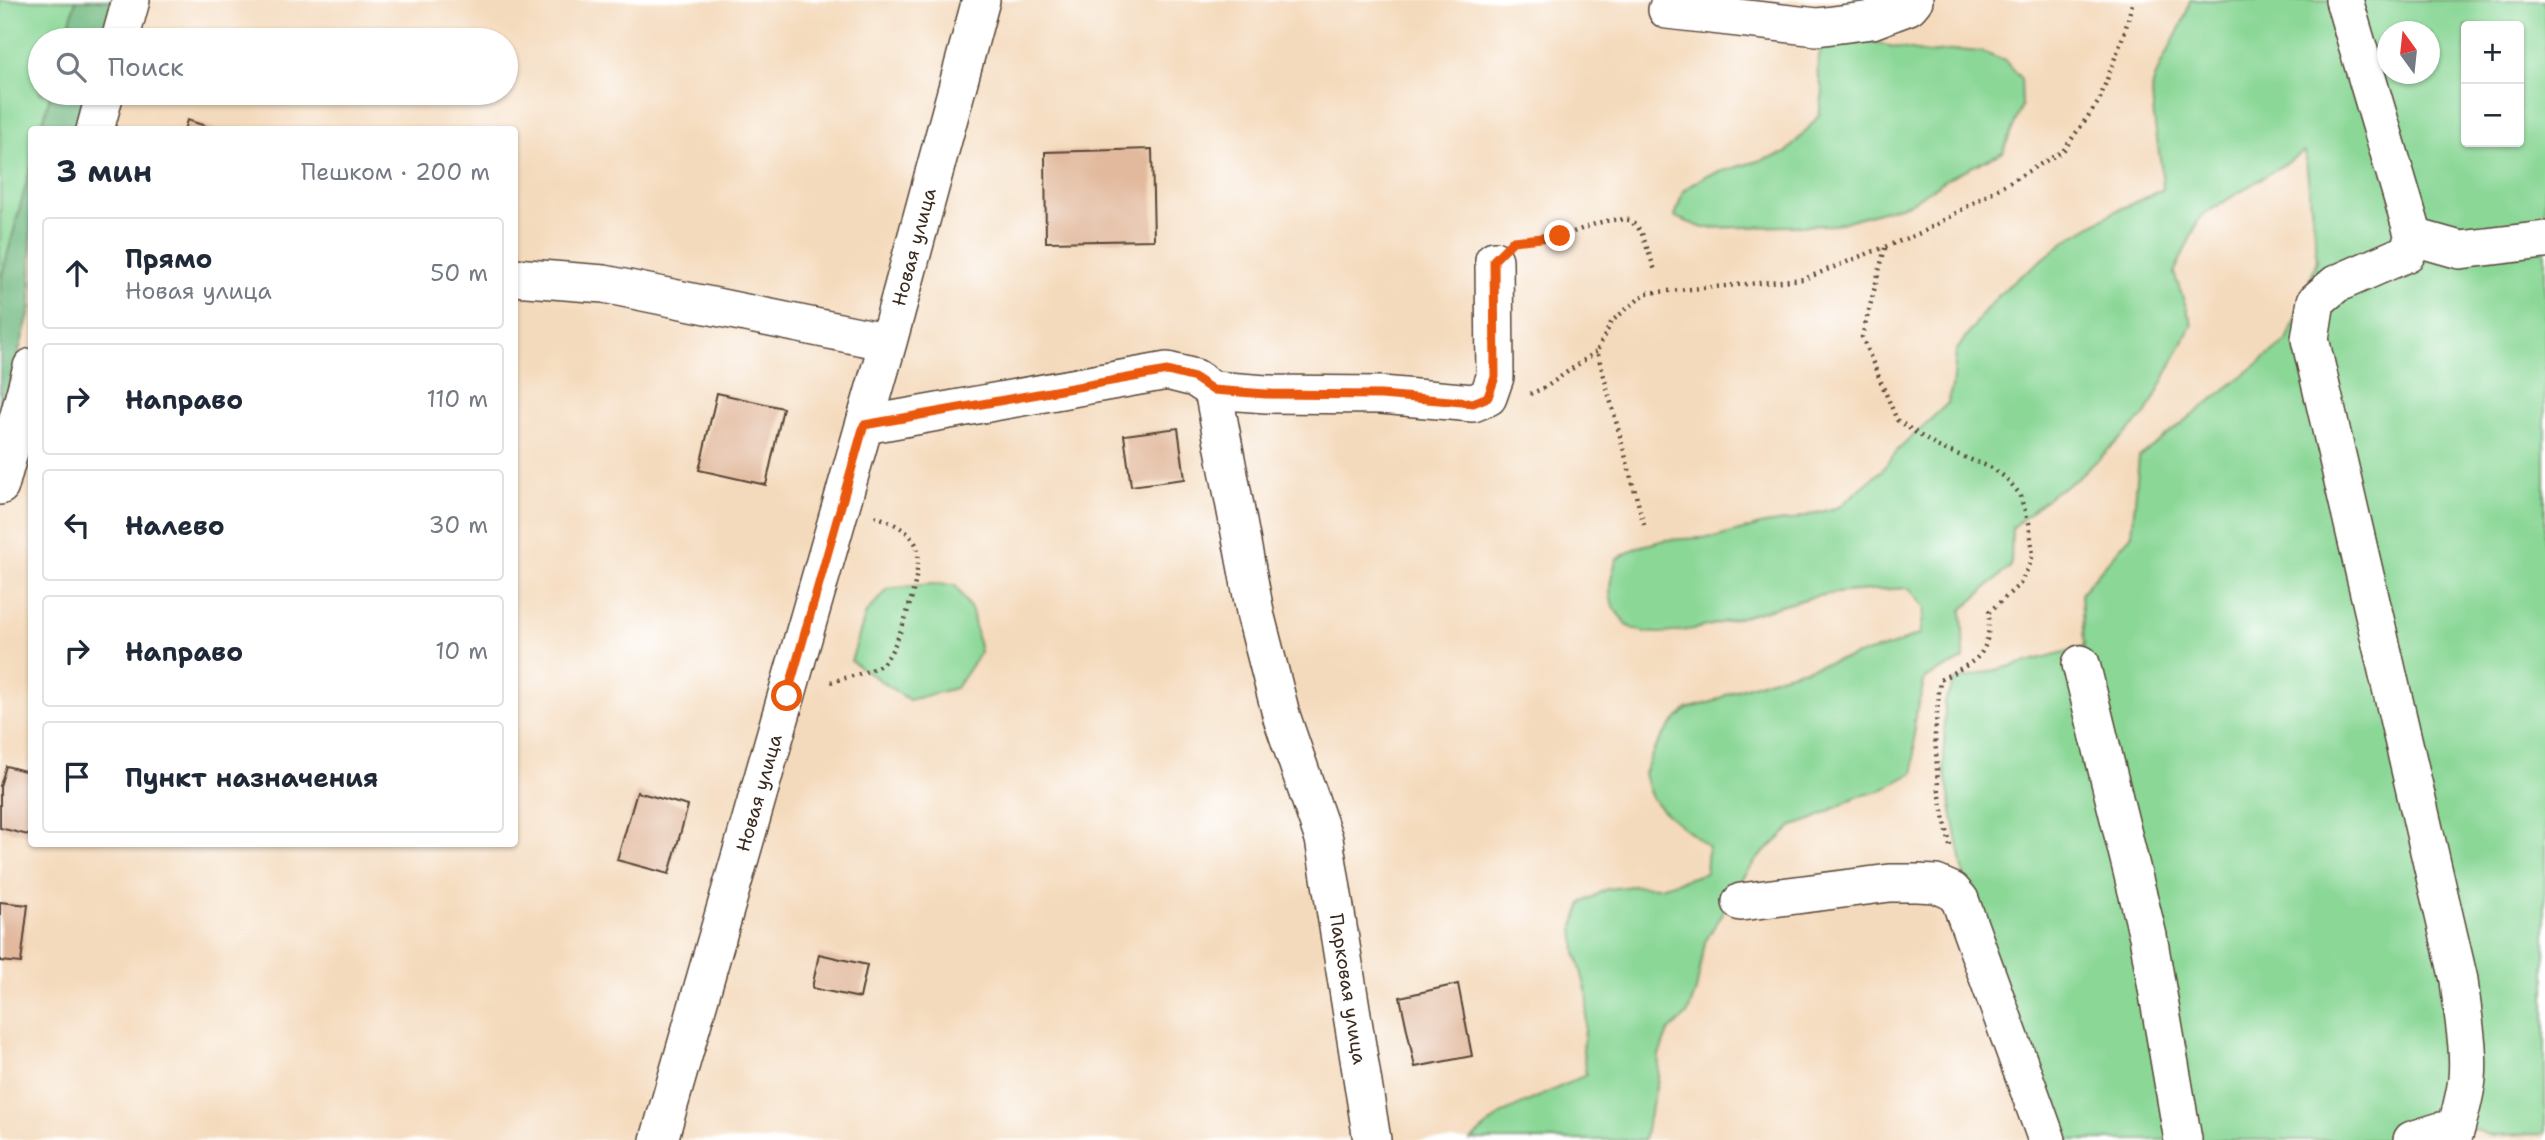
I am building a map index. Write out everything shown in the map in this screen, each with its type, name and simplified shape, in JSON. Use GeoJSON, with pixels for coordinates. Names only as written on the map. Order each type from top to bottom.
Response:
{"type":"FeatureCollection","features":[{"type":"Feature","properties":{"kind":"street"},"geometry":{"type":"LineString","coordinates":[[123,28],[131,0]]}},
{"type":"Feature","properties":{"kind":"street","name":"Новая улица"},"geometry":{"type":"LineString","coordinates":[[659,1140],[888,342],[981,0]]}},
{"type":"Feature","properties":{"kind":"street"},"geometry":{"type":"LineString","coordinates":[[1667,10],[1817,27],[1872,20],[1909,6],[1914,0]]}},
{"type":"Feature","properties":{"kind":"street"},"geometry":{"type":"LineString","coordinates":[[2344,0],[2414,237],[2407,253],[2336,285],[2316,302],[2310,339],[2459,980],[2467,1076],[2469,1136],[2441,1131],[2412,1140]]}},
{"type":"Feature","properties":{"kind":"street"},"geometry":{"type":"LineString","coordinates":[[96,126],[102,105]]}},
{"type":"Feature","properties":{"kind":"street"},"geometry":{"type":"LineString","coordinates":[[2414,237],[2460,250],[2545,240]]}},
{"type":"Feature","properties":{"kind":"street"},"geometry":{"type":"LineString","coordinates":[[864,425],[1167,371],[1195,378],[1213,390],[1266,394],[1381,395],[1473,403],[1488,397],[1495,377],[1494,260]]}},
{"type":"Feature","properties":{"kind":"street"},"geometry":{"type":"LineString","coordinates":[[518,277],[604,285],[888,342]]}},
{"type":"Feature","properties":{"kind":"street"},"geometry":{"type":"LineString","coordinates":[[0,486],[28,382]]}},
{"type":"Feature","properties":{"kind":"street","name":"Парковая улица"},"geometry":{"type":"LineString","coordinates":[[1213,390],[1256,617],[1282,718],[1324,839],[1372,1140]]}},
{"type":"Feature","properties":{"kind":"street"},"geometry":{"type":"LineString","coordinates":[[2081,664],[2148,936],[2183,1140]]}},
{"type":"Feature","properties":{"kind":"street"},"geometry":{"type":"LineString","coordinates":[[1741,902],[1890,883],[1936,884],[1952,891],[1960,901],[2047,1140]]}},
{"type":"Feature","properties":{"kind":"path"},"geometry":{"type":"LineString","coordinates":[[1488,397],[1519,399],[1546,387],[1597,351],[1612,321],[1646,293],[1804,279],[1925,231],[2063,151],[2099,100],[2126,31],[2133,0]]}},
{"type":"Feature","properties":{"kind":"path"},"geometry":{"type":"LineString","coordinates":[[1494,260],[1513,241],[1560,236],[1590,224],[1615,218],[1630,219],[1640,231],[1656,273]]}},
{"type":"Feature","properties":{"kind":"path"},"geometry":{"type":"LineString","coordinates":[[1885,247],[1862,337],[1897,420],[1936,446],[1992,468],[2006,478],[2019,493],[2032,539],[2033,555],[2020,584],[1989,612],[1988,642],[1979,657],[1940,680],[1935,734],[1938,786],[1960,901]]}},
{"type":"Feature","properties":{"kind":"path"},"geometry":{"type":"LineString","coordinates":[[1597,351],[1644,526]]}},
{"type":"Feature","properties":{"kind":"path"},"geometry":{"type":"LineString","coordinates":[[787,696],[882,664],[894,647],[913,591],[918,548],[910,535],[883,519],[841,506]]}},
{"type":"Feature","properties":{"kind":"green space"},"geometry":{"type":"Polygon","coordinates":[[[0,0],[76,0],[68,28],[28,28],[28,105],[48,105],[42,126],[28,126],[28,177],[0,283],[0,0]]]}},
{"type":"Feature","properties":{"kind":"green space"},"geometry":{"type":"Polygon","coordinates":[[[76,0],[115,0],[107,28],[68,28],[76,0]]]}},
{"type":"Feature","properties":{"kind":"green space"},"geometry":{"type":"Polygon","coordinates":[[[2190,0],[2545,0],[2545,1134],[2489,1135],[2454,1122],[2419,1129],[2393,1140],[2058,1140],[1966,886],[1944,768],[1945,702],[1954,681],[2084,647],[2081,593],[2132,534],[2139,457],[2287,341],[2317,260],[2305,151],[2200,217],[2174,273],[2192,324],[2146,415],[2078,478],[2052,494],[2012,528],[2011,566],[1962,610],[1964,659],[1925,678],[1914,721],[1914,772],[1880,791],[1856,797],[1814,819],[1793,826],[1757,859],[1743,877],[1705,942],[1696,991],[1687,1015],[1668,1032],[1659,1055],[1658,1079],[1644,1140],[1471,1140],[1503,1113],[1586,1075],[1583,1051],[1588,997],[1576,952],[1574,926],[1582,903],[1607,889],[1660,887],[1706,873],[1708,847],[1658,805],[1650,793],[1644,773],[1655,748],[1670,726],[1687,709],[1712,702],[1734,691],[1891,646],[1920,634],[1925,608],[1909,588],[1829,594],[1694,629],[1668,633],[1646,632],[1630,627],[1612,602],[1611,581],[1617,559],[1638,547],[1665,540],[1718,537],[1839,507],[1881,471],[1897,451],[1948,403],[1954,378],[1956,351],[1987,308],[2008,286],[2071,237],[2116,211],[2163,189],[2152,88],[2190,0]]]}},
{"type":"Feature","properties":{"kind":"green space"},"geometry":{"type":"Polygon","coordinates":[[[1851,39],[1928,53],[1958,50],[1982,52],[2005,61],[2021,79],[2022,105],[2003,152],[1952,176],[1910,203],[1834,225],[1703,228],[1675,217],[1683,191],[1705,176],[1786,153],[1819,116],[1823,92],[1817,70],[1821,46],[1851,39]]]}},
{"type":"Feature","properties":{"kind":"green space"},"geometry":{"type":"Polygon","coordinates":[[[48,105],[87,105],[81,126],[42,126],[48,105]]]}},
{"type":"Feature","properties":{"kind":"green space"},"geometry":{"type":"Polygon","coordinates":[[[28,177],[28,318],[0,422],[0,283],[28,177]]]}},
{"type":"Feature","properties":{"kind":"green space"},"geometry":{"type":"Polygon","coordinates":[[[930,584],[955,585],[972,611],[980,652],[956,688],[909,700],[851,661],[866,613],[888,589],[930,584]]]}},
{"type":"Feature","properties":{"kind":"building"},"geometry":{"type":"Polygon","coordinates":[[[187,120],[206,126],[185,126],[187,120]]]}},
{"type":"Feature","properties":{"kind":"building"},"geometry":{"type":"Polygon","coordinates":[[[1152,149],[1154,240],[1046,242],[1045,152],[1152,149]]]}},
{"type":"Feature","properties":{"kind":"building"},"geometry":{"type":"Polygon","coordinates":[[[717,393],[783,408],[766,485],[699,470],[717,393]]]}},
{"type":"Feature","properties":{"kind":"building"},"geometry":{"type":"Polygon","coordinates":[[[1178,428],[1185,479],[1131,486],[1124,435],[1178,428]]]}},
{"type":"Feature","properties":{"kind":"building"},"geometry":{"type":"Polygon","coordinates":[[[6,766],[28,772],[28,835],[0,828],[0,786],[6,766]]]}},
{"type":"Feature","properties":{"kind":"building"},"geometry":{"type":"Polygon","coordinates":[[[637,792],[688,806],[669,874],[617,860],[637,792]]]}},
{"type":"Feature","properties":{"kind":"building"},"geometry":{"type":"Polygon","coordinates":[[[0,902],[28,905],[21,963],[0,961],[0,902]]]}},
{"type":"Feature","properties":{"kind":"building"},"geometry":{"type":"Polygon","coordinates":[[[819,954],[867,965],[860,998],[812,988],[819,954]]]}},
{"type":"Feature","properties":{"kind":"building"},"geometry":{"type":"Polygon","coordinates":[[[1458,984],[1472,1056],[1415,1067],[1400,997],[1458,984]]]}},
{"type":"Feature","properties":{"kind":"route"},"geometry":{"type":"LineString","coordinates":[[787,696],[864,425],[1167,371],[1195,378],[1213,390],[1266,394],[1381,395],[1473,403],[1488,397],[1495,377],[1494,260],[1513,241],[1560,236]]}}]}
